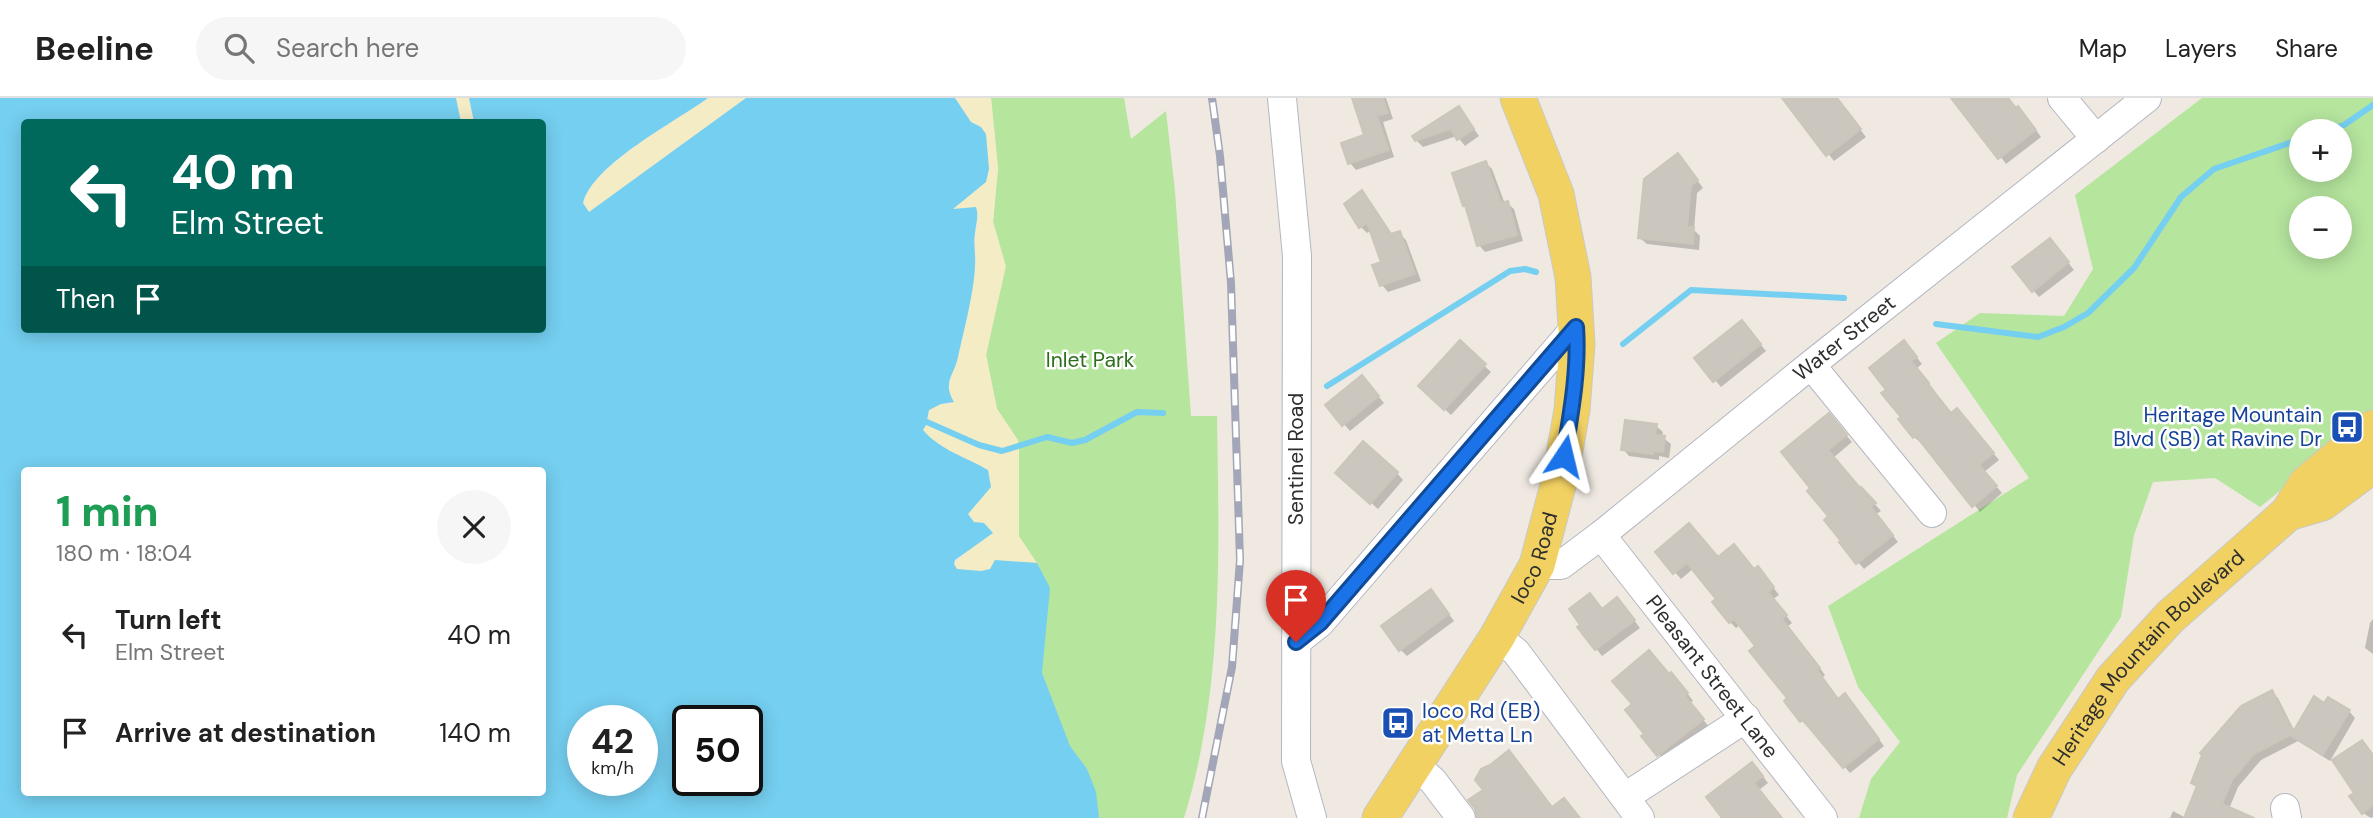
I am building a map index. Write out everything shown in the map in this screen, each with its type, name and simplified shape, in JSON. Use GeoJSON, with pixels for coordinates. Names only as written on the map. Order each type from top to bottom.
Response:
{"type":"FeatureCollection","features":[{"type":"Feature","properties":{"kind":"main road","name":"Ioco Road"},"geometry":{"type":"LineString","coordinates":[[1380,818],[1497,637],[1537,565],[1560,478],[1572,410],[1577,344],[1573,277],[1556,194],[1518,98]]}},
{"type":"Feature","properties":{"kind":"main road","name":"Heritage Mountain Boulevard"},"geometry":{"type":"LineString","coordinates":[[2031,818],[2054,769],[2113,679],[2170,617],[2288,513],[2306,484],[2373,428]]}},
{"type":"Feature","properties":{"kind":"main road","name":"Heritage Mountain Boulevard"},"geometry":{"type":"LineString","coordinates":[[2288,513],[2322,503],[2373,465]]}},
{"type":"Feature","properties":{"kind":"street","name":"Sentinel Road"},"geometry":{"type":"LineString","coordinates":[[1282,98],[1297,256],[1296,761],[1312,818]]}},
{"type":"Feature","properties":{"kind":"street"},"geometry":{"type":"LineString","coordinates":[[2062,98],[2096,139]]}},
{"type":"Feature","properties":{"kind":"street","name":"Water Street"},"geometry":{"type":"LineString","coordinates":[[1537,565],[1561,565],[1601,535],[2147,98]]}},
{"type":"Feature","properties":{"kind":"street"},"geometry":{"type":"LineString","coordinates":[[1296,642],[1320,623],[1576,327]]}},
{"type":"Feature","properties":{"kind":"street"},"geometry":{"type":"LineString","coordinates":[[1811,365],[1931,513]]}},
{"type":"Feature","properties":{"kind":"street","name":"Pleasant Street Lane"},"geometry":{"type":"LineString","coordinates":[[1601,535],[1823,818]]}},
{"type":"Feature","properties":{"kind":"street"},"geometry":{"type":"LineString","coordinates":[[1497,637],[1516,652],[1632,808],[1746,718]]}},
{"type":"Feature","properties":{"kind":"street"},"geometry":{"type":"LineString","coordinates":[[1414,764],[1433,781],[1461,818]]}},
{"type":"Feature","properties":{"kind":"green space","name":"Inlet Park"},"geometry":{"type":"Polygon","coordinates":[[[991,98],[1124,98],[1131,139],[1166,111],[1175,191],[1191,416],[1217,416],[1218,568],[1213,669],[1197,769],[1184,818],[1056,818],[1019,536],[1015,436],[997,409],[986,355],[997,303],[999,242],[993,222],[998,168],[991,98]]]}},
{"type":"Feature","properties":{"kind":"green space"},"geometry":{"type":"Polygon","coordinates":[[[2202,98],[2373,98],[2373,416],[2260,507],[2215,478],[2153,482],[2134,535],[2121,617],[2017,775],[2007,818],[1859,818],[1871,779],[1900,742],[1858,687],[1828,606],[2029,478],[1936,343],[1980,313],[2064,316],[2093,269],[2075,195],[2202,98]]]}},
{"type":"Feature","properties":{"kind":"sand"},"geometry":{"type":"Polygon","coordinates":[[[456,98],[469,98],[473,119],[460,119],[456,98]]]}},
{"type":"Feature","properties":{"kind":"sand"},"geometry":{"type":"Polygon","coordinates":[[[708,98],[746,98],[589,212],[583,203],[590,188],[603,174],[637,145],[708,98]]]}},
{"type":"Feature","properties":{"kind":"sand"},"geometry":{"type":"Polygon","coordinates":[[[955,98],[991,98],[998,168],[993,222],[1006,266],[986,355],[997,409],[1018,440],[1019,536],[1037,563],[995,560],[990,569],[981,571],[957,569],[953,564],[993,533],[984,523],[974,522],[968,514],[988,470],[945,448],[922,430],[926,425],[929,410],[941,404],[951,404],[949,385],[963,336],[975,266],[975,235],[978,224],[952,210],[963,199],[981,127],[971,122],[955,98]]]}},
{"type":"Feature","properties":{"kind":"water"},"geometry":{"type":"Polygon","coordinates":[[[0,98],[456,98],[460,119],[21,119],[21,333],[546,333],[546,119],[473,119],[469,98],[708,98],[637,145],[602,174],[590,188],[583,203],[589,212],[746,98],[955,98],[971,122],[981,127],[986,134],[989,169],[986,182],[953,209],[976,207],[973,287],[958,357],[949,384],[954,402],[929,410],[923,430],[945,448],[988,470],[991,487],[968,514],[974,522],[984,523],[993,533],[955,560],[957,569],[990,569],[995,560],[1037,563],[1050,588],[1042,673],[1070,746],[1087,769],[1096,792],[1099,818],[0,818],[0,98]]]}},
{"type":"Feature","properties":{"kind":"building"},"geometry":{"type":"Polygon","coordinates":[[[1352,98],[1383,98],[1388,113],[1377,116],[1389,150],[1348,164],[1341,143],[1364,135],[1352,98]]]}},
{"type":"Feature","properties":{"kind":"building"},"geometry":{"type":"Polygon","coordinates":[[[1782,98],[1837,98],[1861,129],[1826,156],[1782,98]]]}},
{"type":"Feature","properties":{"kind":"building"},"geometry":{"type":"Polygon","coordinates":[[[1951,98],[2008,98],[2016,108],[2018,106],[2036,130],[1998,159],[1951,98]]]}},
{"type":"Feature","properties":{"kind":"building"},"geometry":{"type":"Polygon","coordinates":[[[1459,106],[1474,129],[1457,140],[1451,129],[1415,141],[1412,136],[1459,106]]]}},
{"type":"Feature","properties":{"kind":"building"},"geometry":{"type":"Polygon","coordinates":[[[1678,153],[1698,180],[1691,186],[1687,227],[1694,227],[1693,244],[1638,238],[1644,179],[1678,153]]]}},
{"type":"Feature","properties":{"kind":"building"},"geometry":{"type":"Polygon","coordinates":[[[1486,161],[1501,203],[1508,201],[1517,235],[1477,246],[1452,173],[1486,161]]]}},
{"type":"Feature","properties":{"kind":"building"},"geometry":{"type":"Polygon","coordinates":[[[1362,190],[1391,234],[1400,231],[1415,274],[1380,286],[1372,265],[1381,262],[1367,223],[1359,228],[1344,204],[1362,190]]]}},
{"type":"Feature","properties":{"kind":"building"},"geometry":{"type":"Polygon","coordinates":[[[2050,238],[2069,262],[2032,292],[2012,267],[2050,238]]]}},
{"type":"Feature","properties":{"kind":"building"},"geometry":{"type":"Polygon","coordinates":[[[1742,320],[1761,344],[1713,382],[1694,358],[1742,320]]]}},
{"type":"Feature","properties":{"kind":"building"},"geometry":{"type":"Polygon","coordinates":[[[1460,340],[1486,364],[1444,410],[1418,386],[1460,340]]]}},
{"type":"Feature","properties":{"kind":"building"},"geometry":{"type":"Polygon","coordinates":[[[1904,340],[1917,357],[1911,361],[1951,413],[1957,408],[1994,453],[1979,465],[1997,486],[1972,507],[1916,436],[1913,438],[1898,419],[1901,417],[1881,393],[1886,390],[1869,368],[1904,340]]]}},
{"type":"Feature","properties":{"kind":"building"},"geometry":{"type":"Polygon","coordinates":[[[1362,375],[1379,396],[1342,426],[1325,405],[1362,375]]]}},
{"type":"Feature","properties":{"kind":"building"},"geometry":{"type":"Polygon","coordinates":[[[1829,413],[1847,435],[1828,450],[1876,503],[1871,507],[1893,535],[1856,564],[1824,520],[1828,516],[1807,491],[1810,488],[1781,452],[1829,413]]]}},
{"type":"Feature","properties":{"kind":"building"},"geometry":{"type":"Polygon","coordinates":[[[1625,420],[1657,424],[1655,435],[1665,436],[1663,452],[1653,451],[1653,454],[1621,450],[1625,420]]]}},
{"type":"Feature","properties":{"kind":"building"},"geometry":{"type":"Polygon","coordinates":[[[1363,441],[1398,472],[1370,504],[1335,473],[1363,441]]]}},
{"type":"Feature","properties":{"kind":"building"},"geometry":{"type":"Polygon","coordinates":[[[1689,523],[1718,557],[1734,544],[1754,569],[1758,566],[1774,587],[1768,592],[1787,615],[1782,619],[1820,668],[1817,670],[1838,699],[1845,693],[1879,739],[1843,768],[1784,701],[1787,698],[1749,651],[1755,646],[1734,619],[1729,623],[1712,602],[1716,599],[1687,563],[1673,574],[1655,552],[1689,523]]]}},
{"type":"Feature","properties":{"kind":"building"},"geometry":{"type":"Polygon","coordinates":[[[1431,589],[1449,614],[1399,651],[1381,626],[1431,589]]]}},
{"type":"Feature","properties":{"kind":"building"},"geometry":{"type":"Polygon","coordinates":[[[1590,593],[1602,609],[1617,597],[1635,620],[1595,650],[1577,627],[1580,625],[1569,609],[1590,593]]]}},
{"type":"Feature","properties":{"kind":"building"},"geometry":{"type":"Polygon","coordinates":[[[1649,650],[1688,693],[1685,696],[1704,719],[1657,756],[1625,710],[1632,704],[1612,681],[1649,650]]]}},
{"type":"Feature","properties":{"kind":"building"},"geometry":{"type":"Polygon","coordinates":[[[2272,690],[2293,732],[2314,696],[2324,703],[2328,697],[2350,710],[2323,755],[2291,736],[2292,734],[2254,754],[2232,780],[2222,804],[2254,818],[2184,818],[2197,786],[2191,783],[2202,755],[2200,753],[2241,706],[2272,690]]]}},
{"type":"Feature","properties":{"kind":"building"},"geometry":{"type":"Polygon","coordinates":[[[2362,740],[2373,755],[2373,805],[2362,814],[2349,796],[2354,793],[2332,760],[2362,740]]]}},
{"type":"Feature","properties":{"kind":"building"},"geometry":{"type":"Polygon","coordinates":[[[1509,750],[1552,807],[1564,798],[1580,818],[1477,818],[1475,809],[1468,800],[1483,790],[1475,780],[1481,769],[1509,750]]]}},
{"type":"Feature","properties":{"kind":"building"},"geometry":{"type":"Polygon","coordinates":[[[1752,762],[1763,776],[1754,783],[1782,818],[1722,818],[1706,797],[1752,762]]]}},
{"type":"Feature","properties":{"kind":"waterway"},"geometry":{"type":"LineString","coordinates":[[2352,119],[2373,105]]}},
{"type":"Feature","properties":{"kind":"waterway"},"geometry":{"type":"LineString","coordinates":[[1936,324],[2038,337],[2064,327],[2088,313],[2134,268],[2181,197],[2214,169],[2289,143]]}},
{"type":"Feature","properties":{"kind":"waterway"},"geometry":{"type":"LineString","coordinates":[[1327,386],[1510,271],[1525,269],[1536,272]]}},
{"type":"Feature","properties":{"kind":"waterway"},"geometry":{"type":"LineString","coordinates":[[1623,344],[1691,290],[1844,298]]}},
{"type":"Feature","properties":{"kind":"waterway"},"geometry":{"type":"LineString","coordinates":[[920,419],[979,445],[1002,451],[1047,437],[1072,443],[1085,440],[1137,412],[1163,413]]}},
{"type":"Feature","properties":{"kind":"railway"},"geometry":{"type":"LineString","coordinates":[[1202,818],[1232,667],[1240,560],[1231,283],[1212,98]]}},
{"type":"Feature","properties":{"kind":"place","name":"Heritage Mountain Blvd (SB) at Ravine Dr"},"geometry":{"type":"Point","coordinates":[2347,427]}},
{"type":"Feature","properties":{"kind":"place","name":"Ioco Rd (EB) at Metta Ln"},"geometry":{"type":"Point","coordinates":[1398,723]}},
{"type":"Feature","properties":{"kind":"route"},"geometry":{"type":"LineString","coordinates":[[1296,642],[1320,623],[1576,327],[1572,410],[1564,456]]}}]}
